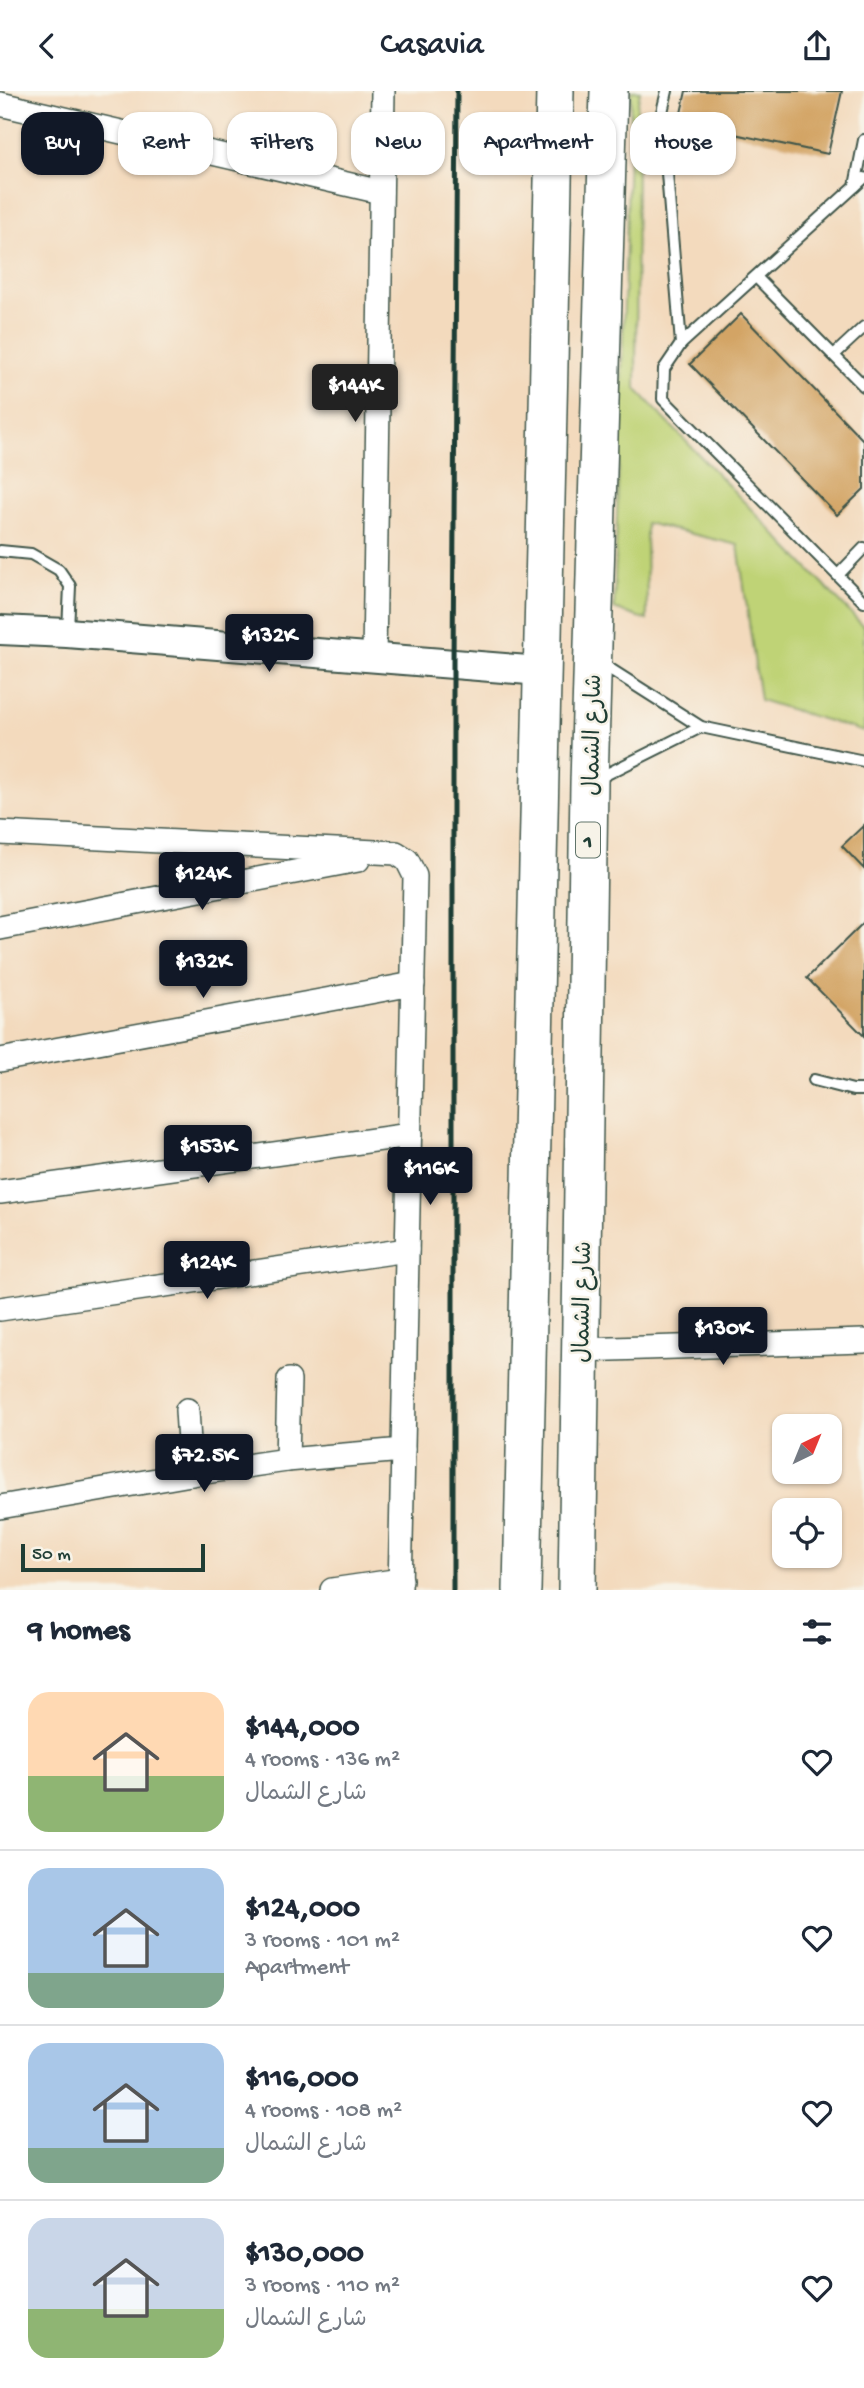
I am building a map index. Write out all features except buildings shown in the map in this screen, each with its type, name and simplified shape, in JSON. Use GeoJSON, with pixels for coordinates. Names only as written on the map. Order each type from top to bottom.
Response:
{"type":"FeatureCollection","features":[{"type":"Feature","properties":{"kind":"highway"},"geometry":{"type":"LineString","coordinates":[[525,1579],[541,671],[555,91]]}},
{"type":"Feature","properties":{"kind":"highway","name":"شارع الشمال"},"geometry":{"type":"LineString","coordinates":[[577,1590],[589,783],[609,91]]}},
{"type":"Feature","properties":{"kind":"street"},"geometry":{"type":"LineString","coordinates":[[374,657],[383,91]]}},
{"type":"Feature","properties":{"kind":"street"},"geometry":{"type":"LineString","coordinates":[[0,104],[381,192]]}},
{"type":"Feature","properties":{"kind":"street"},"geometry":{"type":"LineString","coordinates":[[0,630],[541,671]]}},
{"type":"Feature","properties":{"kind":"street"},"geometry":{"type":"LineString","coordinates":[[0,833],[396,853],[407,860],[415,876],[400,1585],[332,1590]]}},
{"type":"Feature","properties":{"kind":"street"},"geometry":{"type":"LineString","coordinates":[[0,928],[396,853]]}},
{"type":"Feature","properties":{"kind":"street"},"geometry":{"type":"LineString","coordinates":[[0,1060],[413,984]]}},
{"type":"Feature","properties":{"kind":"street"},"geometry":{"type":"LineString","coordinates":[[0,1192],[410,1135]]}},
{"type":"Feature","properties":{"kind":"street"},"geometry":{"type":"LineString","coordinates":[[0,1309],[407,1250]]}},
{"type":"Feature","properties":{"kind":"street"},"geometry":{"type":"LineString","coordinates":[[580,1350],[864,1341]]}},
{"type":"Feature","properties":{"kind":"street"},"geometry":{"type":"LineString","coordinates":[[287,1460],[289,1380]]}},
{"type":"Feature","properties":{"kind":"street"},"geometry":{"type":"LineString","coordinates":[[187,1410],[191,1474]]}},
{"type":"Feature","properties":{"kind":"street"},"geometry":{"type":"LineString","coordinates":[[0,1507],[287,1460],[404,1450]]}},
{"type":"Feature","properties":{"kind":"lane"},"geometry":{"type":"LineString","coordinates":[[667,91],[662,111],[681,344]]}},
{"type":"Feature","properties":{"kind":"lane"},"geometry":{"type":"LineString","coordinates":[[855,186],[864,140]]}},
{"type":"Feature","properties":{"kind":"lane"},"geometry":{"type":"LineString","coordinates":[[864,178],[681,344],[664,369],[663,399],[864,602]]}},
{"type":"Feature","properties":{"kind":"lane"},"geometry":{"type":"LineString","coordinates":[[756,277],[864,386]]}},
{"type":"Feature","properties":{"kind":"lane"},"geometry":{"type":"LineString","coordinates":[[834,355],[864,327]]}},
{"type":"Feature","properties":{"kind":"lane"},"geometry":{"type":"LineString","coordinates":[[838,575],[864,548]]}},
{"type":"Feature","properties":{"kind":"lane"},"geometry":{"type":"LineString","coordinates":[[0,551],[31,554],[59,570],[70,586],[67,633]]}},
{"type":"Feature","properties":{"kind":"lane"},"geometry":{"type":"LineString","coordinates":[[592,658],[701,727],[864,761]]}},
{"type":"Feature","properties":{"kind":"lane"},"geometry":{"type":"LineString","coordinates":[[589,783],[701,727]]}},
{"type":"Feature","properties":{"kind":"lane"},"geometry":{"type":"LineString","coordinates":[[814,1080],[853,1090],[864,1090]]}},
{"type":"Feature","properties":{"kind":"green space"},"geometry":{"type":"Polygon","coordinates":[[[631,91],[640,91],[637,112],[630,112],[631,91]]]}},
{"type":"Feature","properties":{"kind":"green space"},"geometry":{"type":"Polygon","coordinates":[[[630,121],[630,175],[637,175],[636,389],[864,627],[864,732],[760,700],[738,545],[646,523],[647,620],[614,609],[630,121]]]}},
{"type":"Feature","properties":{"kind":"railway"},"geometry":{"type":"LineString","coordinates":[[453,1590],[453,663],[457,91]]}}]}
